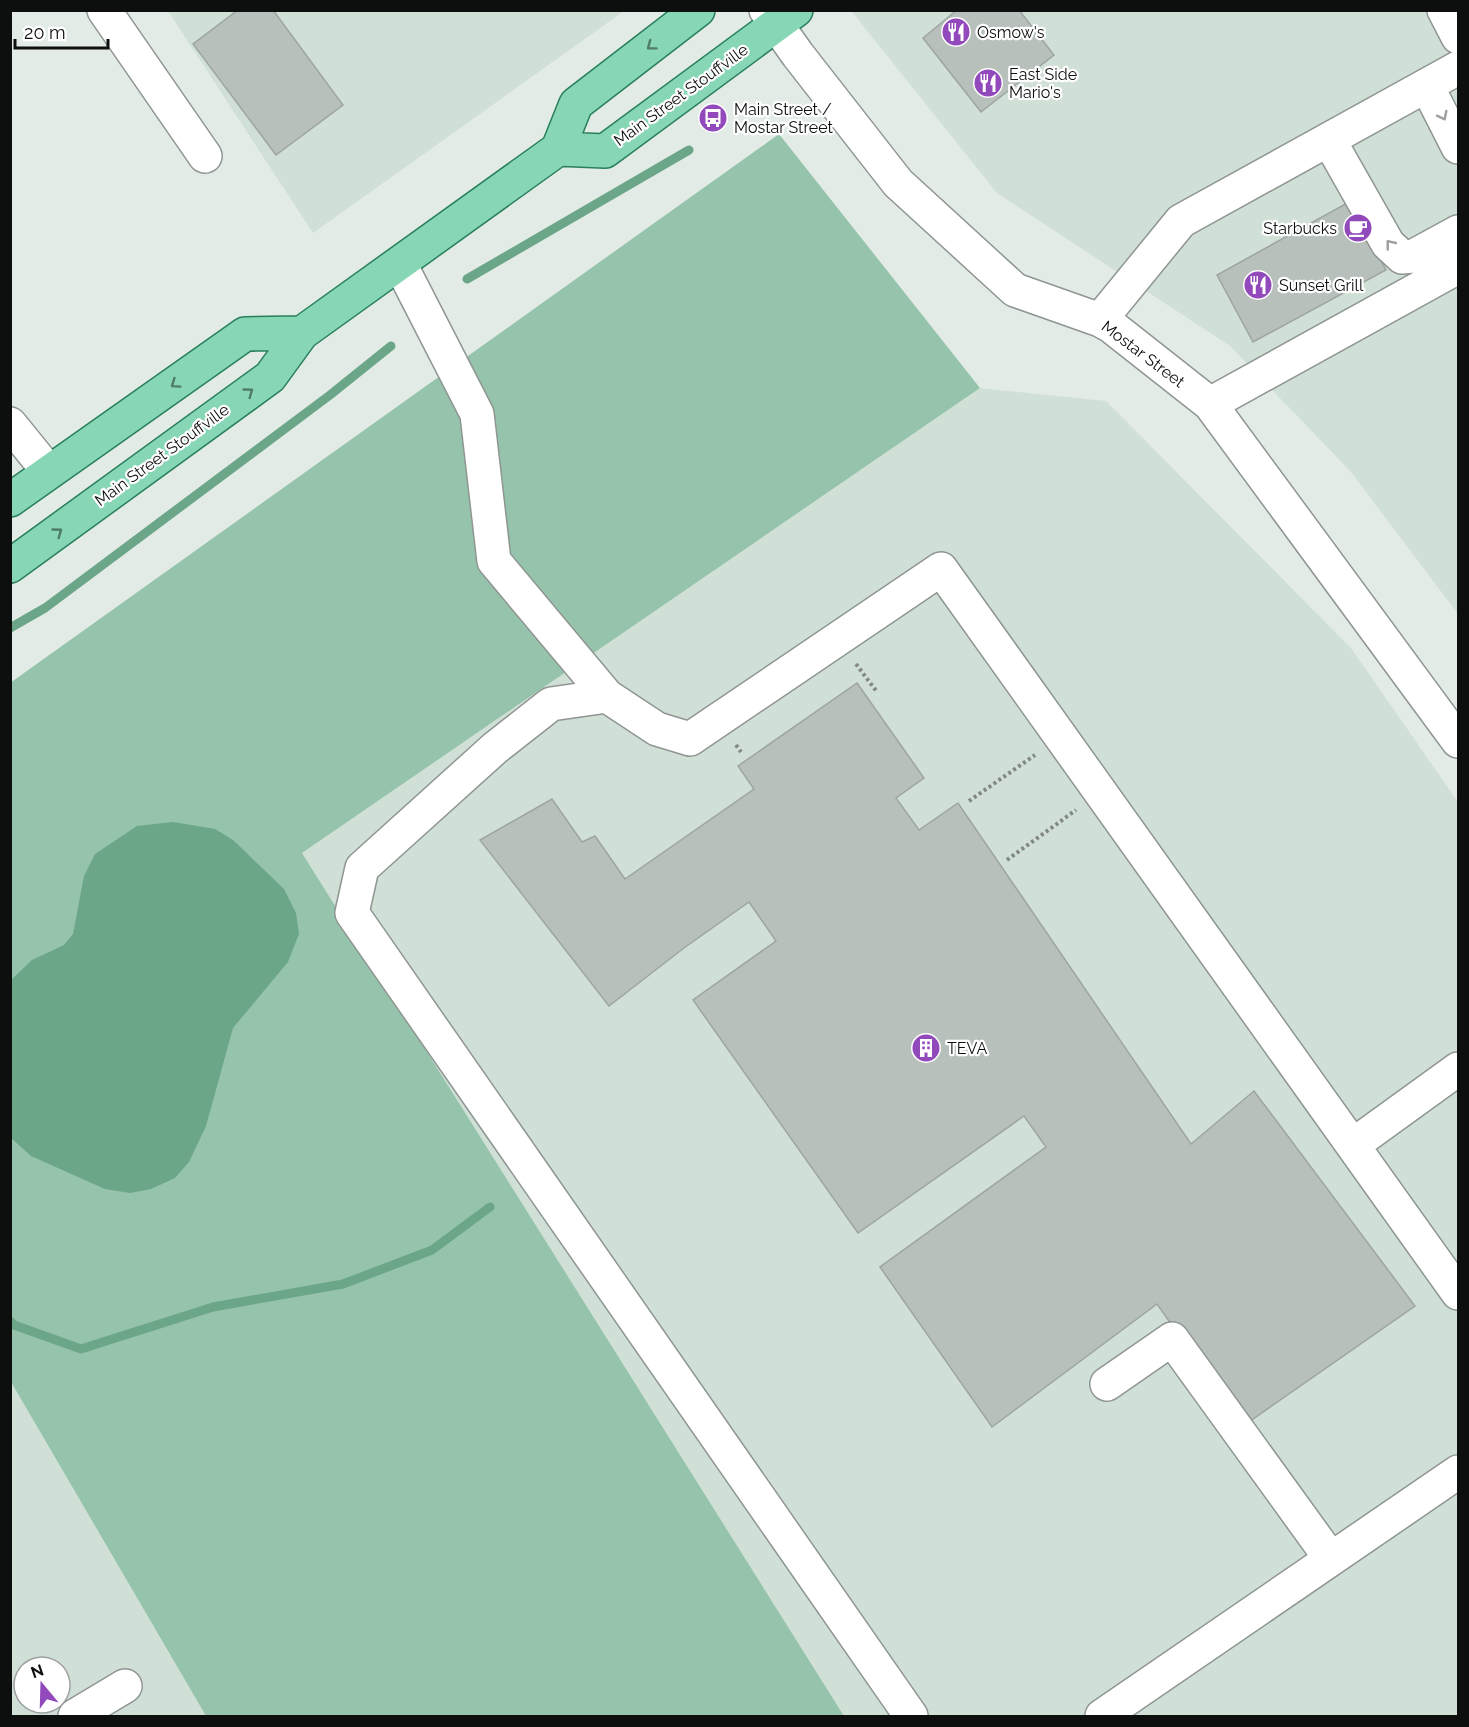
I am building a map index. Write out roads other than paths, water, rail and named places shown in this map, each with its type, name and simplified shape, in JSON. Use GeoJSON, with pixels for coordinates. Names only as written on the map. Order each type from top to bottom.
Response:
{"type":"FeatureCollection","features":[{"type":"Feature","properties":{"kind":"main road"},"geometry":{"type":"LineString","coordinates":[[558,149],[576,104],[698,10]]}},
{"type":"Feature","properties":{"kind":"main road","name":"Main Street Stouffville"},"geometry":{"type":"LineString","coordinates":[[10,566],[270,377],[302,333],[558,149],[605,151],[779,15]]}},
{"type":"Feature","properties":{"kind":"main road"},"geometry":{"type":"LineString","coordinates":[[10,500],[244,334],[302,333]]}},
{"type":"Feature","properties":{"kind":"street"},"geometry":{"type":"LineString","coordinates":[[104,10],[206,156]]}},
{"type":"Feature","properties":{"kind":"street"},"geometry":{"type":"LineString","coordinates":[[1444,10],[1458,37]]}},
{"type":"Feature","properties":{"kind":"street","name":"Mostar Street"},"geometry":{"type":"LineString","coordinates":[[779,15],[898,183],[1015,290],[1111,326],[1210,404],[1458,741]]}},
{"type":"Feature","properties":{"kind":"street"},"geometry":{"type":"LineString","coordinates":[[1100,320],[1181,221],[1458,68]]}},
{"type":"Feature","properties":{"kind":"street"},"geometry":{"type":"LineString","coordinates":[[1427,86],[1458,147]]}},
{"type":"Feature","properties":{"kind":"street"},"geometry":{"type":"LineString","coordinates":[[1329,140],[1388,244],[1401,257],[1414,256],[1458,232]]}},
{"type":"Feature","properties":{"kind":"street"},"geometry":{"type":"LineString","coordinates":[[400,264],[477,414],[494,561],[607,696],[657,729],[690,739],[941,569],[1458,1293]]}},
{"type":"Feature","properties":{"kind":"street"},"geometry":{"type":"LineString","coordinates":[[1210,404],[1458,267]]}},
{"type":"Feature","properties":{"kind":"street"},"geometry":{"type":"LineString","coordinates":[[10,424],[49,472]]}},
{"type":"Feature","properties":{"kind":"street"},"geometry":{"type":"LineString","coordinates":[[607,696],[551,704],[495,748],[362,868],[352,914],[911,1716]]}},
{"type":"Feature","properties":{"kind":"street"},"geometry":{"type":"LineString","coordinates":[[1353,1145],[1458,1070]]}},
{"type":"Feature","properties":{"kind":"street"},"geometry":{"type":"LineString","coordinates":[[1107,1384],[1172,1339],[1331,1559]]}},
{"type":"Feature","properties":{"kind":"street"},"geometry":{"type":"LineString","coordinates":[[1102,1716],[1458,1472]]}},
{"type":"Feature","properties":{"kind":"street"},"geometry":{"type":"LineString","coordinates":[[75,1716],[125,1686]]}},
{"type":"Feature","properties":{"kind":"waterway"},"geometry":{"type":"LineString","coordinates":[[467,279],[689,150]]}},
{"type":"Feature","properties":{"kind":"waterway"},"geometry":{"type":"LineString","coordinates":[[10,628],[45,608],[330,395],[391,346]]}},
{"type":"Feature","properties":{"kind":"waterway"},"geometry":{"type":"LineString","coordinates":[[10,1321],[14,1325],[81,1349],[213,1307],[343,1284],[432,1250],[490,1207]]}},
{"type":"Feature","properties":{"kind":"place","name":"Osmow's"},"geometry":{"type":"Point","coordinates":[956,32]}},
{"type":"Feature","properties":{"kind":"place","name":"East Side Mario's"},"geometry":{"type":"Point","coordinates":[988,83]}},
{"type":"Feature","properties":{"kind":"place","name":"Main Street / Mostar Street"},"geometry":{"type":"Point","coordinates":[713,118]}},
{"type":"Feature","properties":{"kind":"place","name":"Starbucks"},"geometry":{"type":"Point","coordinates":[1358,228]}},
{"type":"Feature","properties":{"kind":"place","name":"Sunset Grill"},"geometry":{"type":"Point","coordinates":[1258,285]}},
{"type":"Feature","properties":{"kind":"place","name":"TEVA"},"geometry":{"type":"Point","coordinates":[926,1048]}}]}
